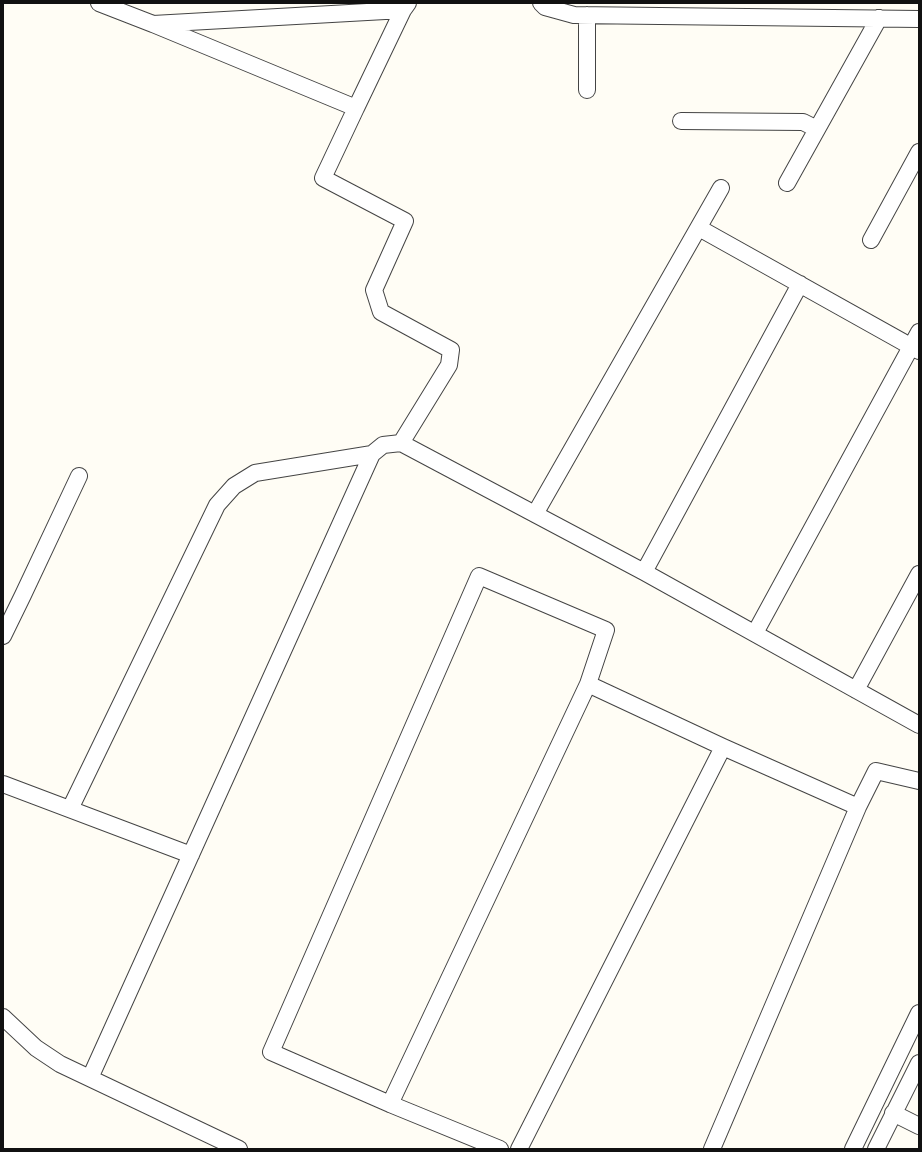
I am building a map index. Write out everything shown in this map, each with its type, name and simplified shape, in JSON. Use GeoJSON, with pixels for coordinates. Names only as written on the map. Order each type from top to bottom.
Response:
{"type":"FeatureCollection","features":[{"type":"Feature","properties":{"kind":"street"},"geometry":{"type":"LineString","coordinates":[[99,3],[356,108]]}},
{"type":"Feature","properties":{"kind":"street"},"geometry":{"type":"LineString","coordinates":[[541,3],[545,7],[574,15],[919,19]]}},
{"type":"Feature","properties":{"kind":"street"},"geometry":{"type":"LineString","coordinates":[[153,24],[406,7]]}},
{"type":"Feature","properties":{"kind":"street"},"geometry":{"type":"LineString","coordinates":[[401,443],[449,365],[451,350],[381,312],[374,290],[405,221],[323,178],[406,7]]}},
{"type":"Feature","properties":{"kind":"street"},"geometry":{"type":"LineString","coordinates":[[587,15],[587,90]]}},
{"type":"Feature","properties":{"kind":"street"},"geometry":{"type":"LineString","coordinates":[[787,183],[879,18]]}},
{"type":"Feature","properties":{"kind":"street"},"geometry":{"type":"LineString","coordinates":[[681,121],[803,122],[817,129]]}},
{"type":"Feature","properties":{"kind":"street"},"geometry":{"type":"LineString","coordinates":[[871,240],[919,152]]}},
{"type":"Feature","properties":{"kind":"street"},"geometry":{"type":"LineString","coordinates":[[535,514],[721,188]]}},
{"type":"Feature","properties":{"kind":"street"},"geometry":{"type":"LineString","coordinates":[[699,228],[915,349]]}},
{"type":"Feature","properties":{"kind":"street"},"geometry":{"type":"LineString","coordinates":[[644,572],[800,284]]}},
{"type":"Feature","properties":{"kind":"street"},"geometry":{"type":"LineString","coordinates":[[755,633],[915,349],[919,332]]}},
{"type":"Feature","properties":{"kind":"street"},"geometry":{"type":"LineString","coordinates":[[90,1078],[372,454],[383,445],[401,443],[644,572],[919,725]]}},
{"type":"Feature","properties":{"kind":"street"},"geometry":{"type":"LineString","coordinates":[[70,809],[217,505],[234,486],[255,473],[372,454]]}},
{"type":"Feature","properties":{"kind":"street"},"geometry":{"type":"LineString","coordinates":[[3,636],[79,476]]}},
{"type":"Feature","properties":{"kind":"street"},"geometry":{"type":"LineString","coordinates":[[856,690],[919,574]]}},
{"type":"Feature","properties":{"kind":"street"},"geometry":{"type":"LineString","coordinates":[[390,1104],[588,684],[606,630],[479,576],[271,1052],[390,1104],[500,1149]]}},
{"type":"Feature","properties":{"kind":"street"},"geometry":{"type":"LineString","coordinates":[[588,684],[723,747],[858,807]]}},
{"type":"Feature","properties":{"kind":"street"},"geometry":{"type":"LineString","coordinates":[[519,1149],[723,747]]}},
{"type":"Feature","properties":{"kind":"street"},"geometry":{"type":"LineString","coordinates":[[712,1149],[858,807],[876,771],[919,781]]}},
{"type":"Feature","properties":{"kind":"street"},"geometry":{"type":"LineString","coordinates":[[3,784],[191,855]]}},
{"type":"Feature","properties":{"kind":"street"},"geometry":{"type":"LineString","coordinates":[[853,1149],[919,1013]]}},
{"type":"Feature","properties":{"kind":"street"},"geometry":{"type":"LineString","coordinates":[[3,1017],[36,1048],[60,1064],[239,1149]]}},
{"type":"Feature","properties":{"kind":"street"},"geometry":{"type":"LineString","coordinates":[[876,1149],[919,1062]]}},
{"type":"Feature","properties":{"kind":"street"},"geometry":{"type":"LineString","coordinates":[[894,1113],[919,1126]]}}]}
